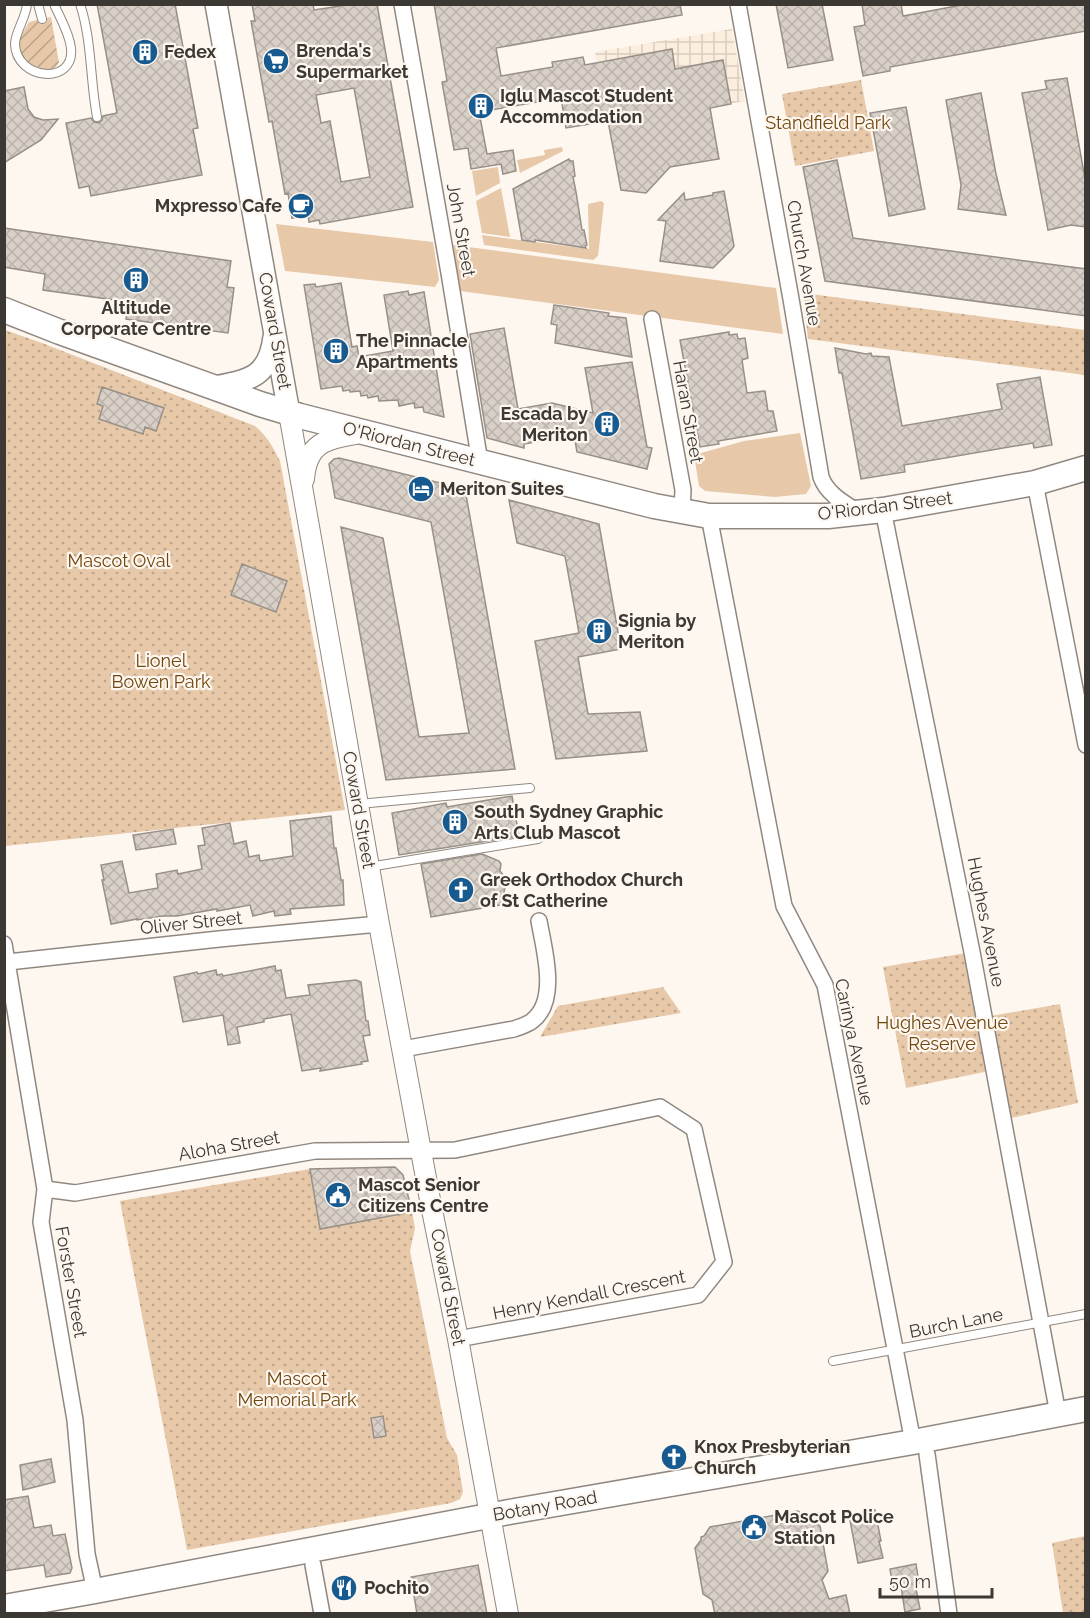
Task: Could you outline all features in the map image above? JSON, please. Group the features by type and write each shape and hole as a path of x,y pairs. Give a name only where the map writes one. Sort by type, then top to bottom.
{"main road":[{"name":"Coward Street","path":"216,4 289,413"},
{"name":"O'Riordan Street","path":"4,310 289,413 682,512 709,516 828,516 883,510 1035,483 1086,468"},
{"name":"O'Riordan Street","path":"4,323 60,332"},
{"path":"215,387 247,379 261,370 271,355 275,330"},
{"name":"Botany Road","path":"920,1448 1086,1409"},
{"name":"Botany Road","path":"4,1607 920,1448 1086,1425"},
{"name":"Botany Road","path":"43,1614 313,1565 491,1524"}],"street":[{"name":"John Street","path":"402,4 480,462"},
{"name":"Church Avenue","path":"738,4 821,477 832,494 858,512"},
{"name":"Haran Street","path":"652,319 682,490 682,512"},
{"name":"Coward Street","path":"289,413 379,924 508,1614"},
{"path":"303,491 306,467 310,454 315,448 331,439 363,433"},
{"path":"1035,483 1086,745"},
{"name":"Hughes Avenue","path":"883,510 972,952 1058,1414"},
{"name":"Carinya Avenue","path":"709,516 784,906 825,985 895,1350 920,1448 949,1614"},
{"path":"403,1049 514,1029 531,1022 541,1011 547,994 548,971 539,921"},
{"name":"Oliver Street","path":"8,962 379,924"},
{"name":"Forster Street","path":"4,944 45,1188 40,1222 75,1420 87,1554 95,1591"},
{"name":"Henry Kendall Crescent","path":"421,1150 455,1150 660,1107 694,1129 724,1262 698,1295 458,1338"},
{"name":"Aloha Street","path":"45,1188 75,1193 315,1151 421,1150"},
{"path":"313,1565 322,1614"}],"lane":[{"path":"27,4 15,43 16,51 27,68 46,75 63,69 69,62 71,54 68,35 54,4"},
{"path":"80,4 87,31 97,117"},
{"path":"358,804 530,788"},
{"path":"369,867 538,839"},
{"name":"Burch Lane","path":"833,1361 1086,1314"}],"shaded area":[{"path":"732,29 745,101 608,125 595,52"}],"green space":[{"path":"51,17 59,63 55,68 37,68 23,57 19,42 29,22"},
{"name":"Standfield Park","path":"861,80 874,151 795,166 782,94"},
{"path":"562,147 563,151 520,173 517,160 545,155 544,150"},
{"path":"498,167 500,183 476,196 472,171"},
{"path":"501,188 510,237 482,233 476,201"},
{"path":"601,201 604,203 598,256 593,260 484,245 482,235 589,249 588,204"},
{"path":"276,224 433,242 439,280 435,287 285,271"},
{"path":"453,245 776,288 783,334 460,291"},
{"path":"803,293 1085,330 1085,375 808,339"},
{"name":"Lionel Bowen Park","path":"5,330 255,426 269,442 280,461 345,810 5,846"},
{"path":"800,433 811,486 806,494 775,497 705,491 699,486 694,455 744,441"},
{"name":"Hughes Avenue Reserve","path":"972,952 985,1017 1060,1004 1078,1103 1003,1120 994,1070 906,1088 883,967"},
{"path":"663,987 681,1013 540,1037 558,1006"},
{"name":"Mascot Memorial Park","path":"310,1169 320,1229 412,1212 415,1228 410,1251 447,1438 457,1455 463,1492 460,1499 451,1503 187,1550 120,1201"},
{"path":"1085,1536 1085,1613 1063,1613 1052,1543"}],"building":[{"path":"97,4 175,4 198,128 193,129 202,175 91,196 89,186 79,188 66,123 91,118 94,122 99,123 103,116 117,113"},
{"path":"252,4 313,4 314,10 340,6 340,4 377,4 413,207 320,224 319,220 309,222 308,215 292,218 288,193 285,194 272,121 269,122 251,21 255,21","holes":["354,88 370,177 341,182 330,121 321,123 316,95"]},
{"path":"434,4 680,4 682,15 496,48 501,76 553,67 552,62 583,57 585,65 672,49 675,69 723,60 731,104 710,108 719,159 670,167 646,193 621,190 608,121 566,128 561,98 479,112 487,154 513,150 516,171 503,174 501,164 471,169 468,148 454,150 442,82 447,81"},
{"path":"776,4 822,4 833,60 788,68"},
{"path":"862,4 901,4 903,16 967,4 1086,4 1086,31 890,67 890,71 863,76 854,27 865,25"},
{"path":"1067,78 1086,184 1086,227 1071,225 1048,230 1022,93 1047,89 1045,81"},
{"path":"24,87 28,109 34,117 43,120 58,119 41,140 4,163 4,91"},
{"path":"981,93 1006,215 958,209 961,185 946,100"},
{"path":"906,107 925,209 889,216 870,113"},
{"path":"569,159 573,161 575,176 573,177 586,248 522,240 513,189"},
{"path":"837,160 853,238 1086,269 1086,316 825,281 803,167"},
{"path":"724,191 734,246 732,249 713,268 660,261 666,221 658,220 684,193 685,200"},
{"name":"Altitude Corporate Centre","path":"4,228 231,261 227,287 234,288 228,333 126,319 129,302 43,290 45,274 4,267"},
{"name":"The Pinnacle Apartments","path":"341,283 352,347 357,346 359,357 393,351 384,295 408,291 409,295 424,292 444,417 424,412 423,407 415,408 414,403 399,406 398,400 379,401 378,396 368,398 367,395 361,396 360,391 343,391 342,386 321,389 304,285 315,284 316,287"},
{"path":"554,305 609,313 608,316 626,318 632,357 555,343 557,325 551,324"},
{"path":"504,328 518,409 552,403 593,413 585,368 632,362 647,447 652,448 647,469 577,452 574,435 524,444 524,448 487,438 470,334"},
{"path":"729,332 729,335 737,334 738,339 745,338 748,358 742,360 747,393 765,391 768,411 773,411 777,431 718,441 719,444 700,447 680,340"},
{"path":"835,348 871,353 872,356 889,357 902,426 1002,409 997,384 1040,377 1052,445 1034,448 1033,443 904,465 905,472 861,479 842,373 839,373"},
{"path":"102,387 164,408 156,431 145,427 143,434 99,419 103,406 97,404"},
{"path":"339,458 465,489 515,769 386,780 341,527 383,538 419,737 469,733 431,522 335,498 329,464"},
{"name":"Signia by Meriton","path":"509,500 599,524 621,649 578,657 588,714 640,712 647,751 556,759 535,641 579,633 565,556 517,543"},
{"path":"242,564 287,581 276,612 231,595"},
{"name":"South Sydney Graphic Arts Club Mascot","path":"512,796 519,836 399,855 392,813 446,803 447,807"},
{"path":"331,816 334,848 336,848 341,880 343,880 344,905 290,909 291,914 275,916 274,911 253,916 250,905 111,924 101,865 122,861 129,893 158,888 156,874 177,870 178,874 202,869 198,846 205,845 202,828 230,823 234,844 246,841 249,857 259,855 260,861 293,856 290,821"},
{"path":"173,829 176,844 136,850 133,835"},
{"path":"482,854 501,864 500,871 505,877 506,884 504,892 507,899 506,904 431,917 421,864"},
{"path":"275,966 276,971 281,970 286,998 310,995 308,985 356,980 361,982 370,1035 363,1036 368,1061 320,1071 321,1068 302,1071 291,1014 237,1027 240,1043 228,1045 223,1015 183,1022 174,977 216,970 217,975 222,974 223,976"},
{"path":"395,1167 403,1175 412,1212 320,1229 310,1169"},
{"path":"383,1416 386,1436 374,1438 371,1418"},
{"path":"51,1459 55,1482 23,1490 20,1465"},
{"path":"28,1496 34,1528 51,1525 53,1536 65,1534 72,1568 70,1573 46,1577 44,1565 4,1571 4,1500"},
{"path":"875,1510 883,1558 858,1563 849,1515"},
{"path":"798,1511 820,1526 828,1571 822,1580 829,1599 846,1595 850,1614 715,1614 712,1600 703,1594 695,1548 701,1537 710,1527"},
{"path":"916,1564 919,1583 915,1584 920,1609 905,1612 901,1587 893,1588 890,1569"},
{"path":"478,1565 487,1614 417,1614 411,1577"}],"place":[{"name":"Fedex","path":"145,52"},
{"name":"Brenda's Supermarket","path":"276,61"},
{"name":"Iglu Mascot Student Accommodation","path":"481,106"},
{"name":"Mxpresso Cafe","path":"301,206"},
{"name":"Altitude Corporate Centre","path":"136,280"},
{"name":"The Pinnacle Apartments","path":"336,351"},
{"name":"Escada by Meriton","path":"607,424"},
{"name":"Meriton Suites","path":"421,489"},
{"name":"Signia by Meriton","path":"599,631"},
{"name":"South Sydney Graphic Arts Club Mascot","path":"455,822"},
{"name":"Greek Orthodox Church of St Catherine","path":"461,890"},
{"name":"Mascot Senior Citizens Centre","path":"338,1195"},
{"name":"Knox Presbyterian Church","path":"674,1457"},
{"name":"Mascot Police Station","path":"754,1527"},
{"name":"Pochito","path":"344,1588"}],"park label":[{"name":"Mascot Oval","path":"119,561"}]}
